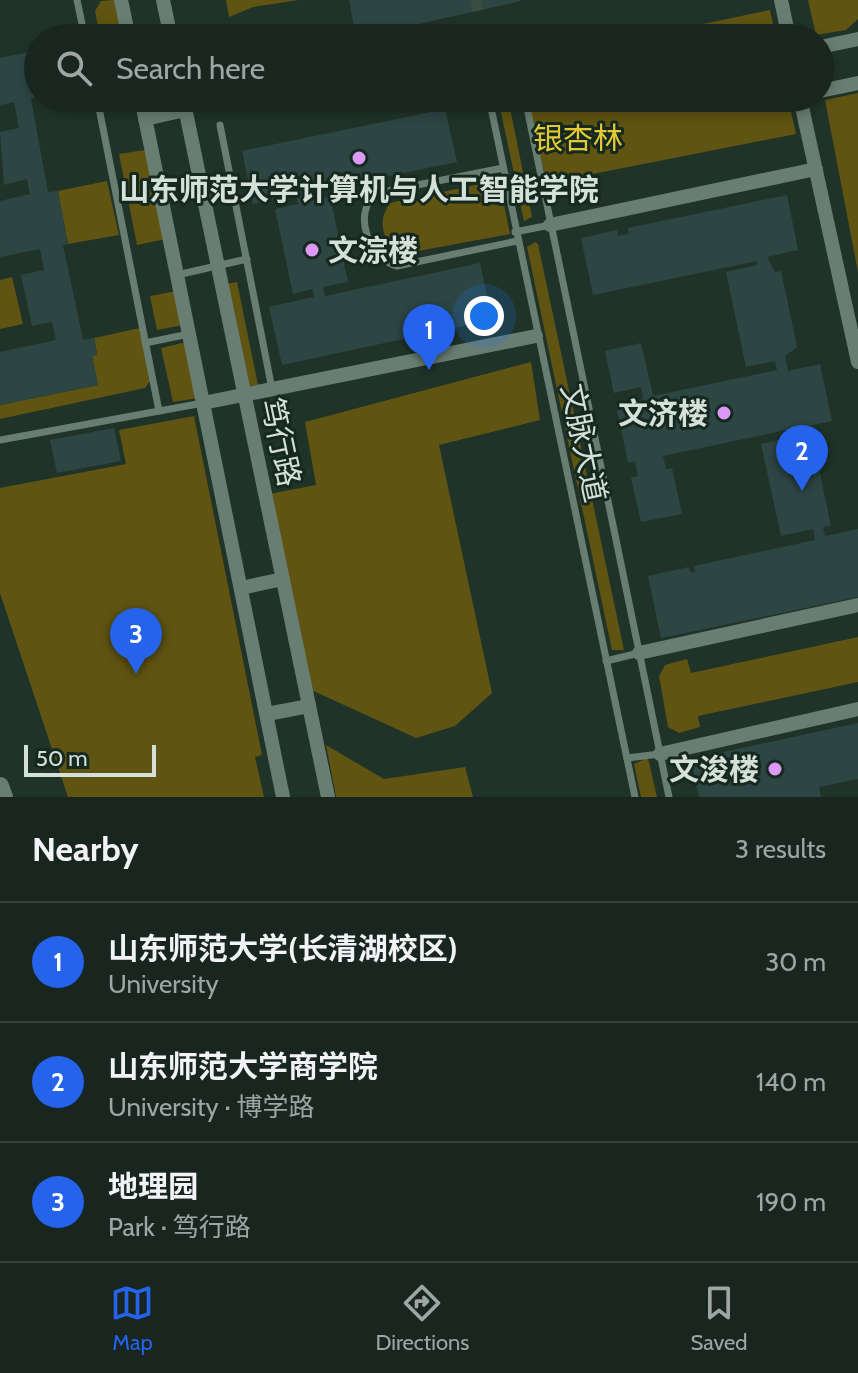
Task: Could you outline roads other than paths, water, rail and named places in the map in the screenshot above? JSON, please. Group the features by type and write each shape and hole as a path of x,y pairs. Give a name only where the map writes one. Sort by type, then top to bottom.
{"street":[{"path":"121,0 126,24"},
{"path":"163,0 168,24"},
{"path":"781,0 786,24"},
{"path":"834,44 858,39"},
{"path":"834,88 858,83"},
{"path":"144,112 283,797"},
{"path":"145,119 163,112"},
{"name":"笃行路","path":"186,112 328,797"},
{"path":"803,112 858,362"},
{"path":"550,225 816,169"},
{"path":"203,403 536,336"},
{"path":"241,588 283,579"},
{"path":"639,653 858,605"},
{"path":"267,714 309,706"},
{"path":"660,754 858,709"},
{"path":"0,786 4,797"}],"lane":[{"path":"77,0 82,24"},
{"path":"100,112 159,411"},
{"name":"文脉大道","path":"492,112 536,336 635,797"},
{"name":"文脉大道","path":"528,112 669,797"},
{"path":"220,125 272,389"},
{"path":"503,168 377,193 372,196 364,217 370,246 385,263 397,266 517,241"},
{"path":"515,232 550,225"},
{"path":"177,275 247,259"},
{"path":"145,343 189,334"},
{"path":"0,440 203,403"},
{"path":"606,661 639,653"},
{"path":"627,758 660,754"}],"tunnel":[{"path":"476,0 478,11"}],"place":[{"name":"山东师范大学计算机与人工智能学院","path":"359,158"},
{"name":"文淙楼","path":"312,250"},
{"name":"山东师范大学(长清湖校区)","path":"429,370"},
{"name":"文济楼","path":"724,413"},
{"name":"山东师范大学商学院","path":"802,491"},
{"name":"地理园","path":"136,674"},
{"name":"文浚楼","path":"775,769"}],"park label":[{"name":"银杏林","path":"578,138"}]}
